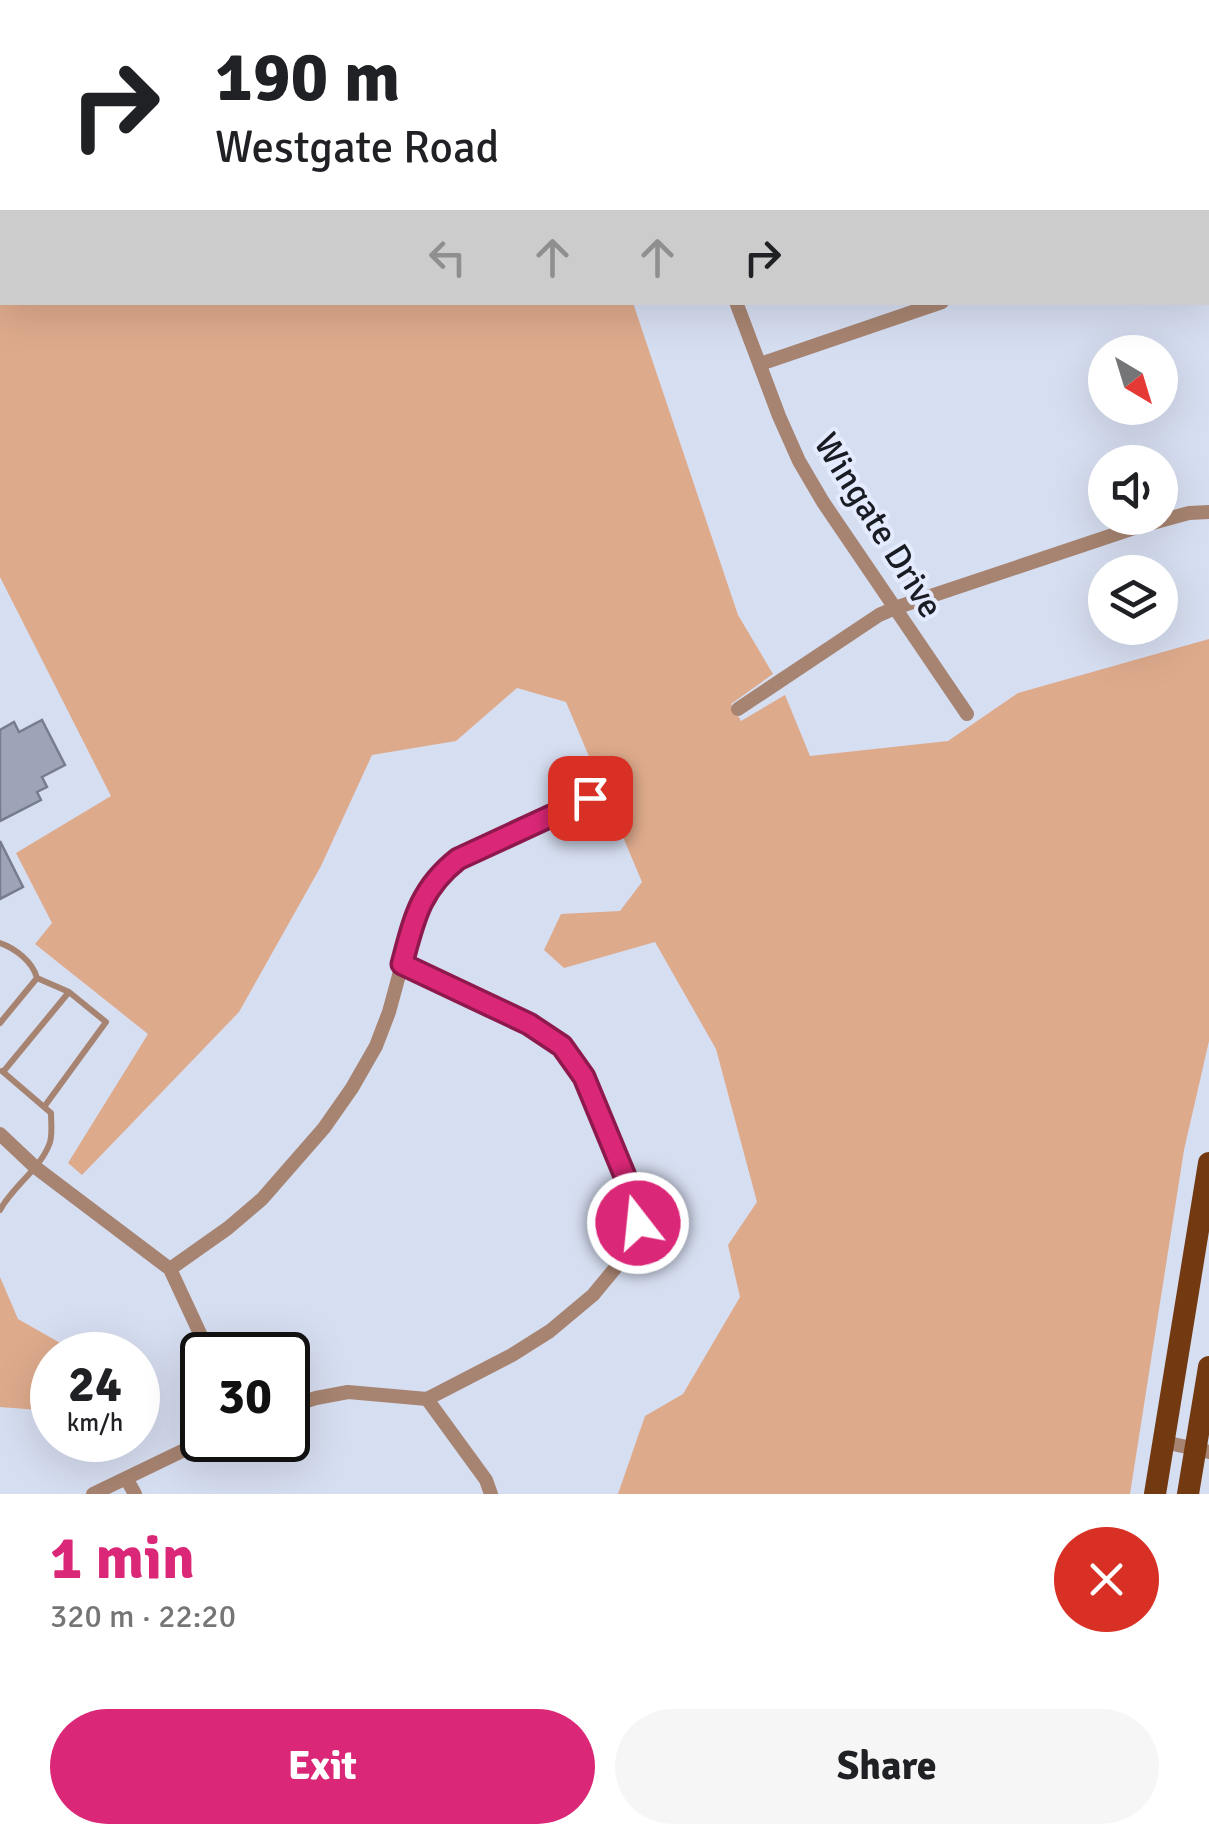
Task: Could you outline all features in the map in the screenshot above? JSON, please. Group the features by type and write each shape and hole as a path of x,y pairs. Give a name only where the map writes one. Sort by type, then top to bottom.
{"main road":[{"path":"1155,1494 1209,1163"},
{"path":"1188,1494 1202,1443 1209,1367"}],"street":[{"name":"Wingate Drive","path":"737,305 799,462 967,714"},
{"path":"760,364 933,305"},
{"path":"738,709 895,608 1134,528 1189,512 1209,512"},
{"path":"170,1269 262,1199 324,1128 352,1088 376,1046 417,909 441,872 458,859 590,798"},
{"path":"310,1402 348,1392 427,1399 512,1356 593,1295 631,1249 638,1223 634,1198 584,1077 562,1046 529,1024 402,964"},
{"path":"0,1134 34,1167 170,1269 199,1332"},
{"path":"427,1399 486,1480 491,1494"},
{"path":"1164,1442 1202,1443"},
{"path":"93,1494 180,1452"},
{"path":"126,1478 135,1494"}],"lane":[{"path":"0,944 4,943 34,967 37,978"},
{"path":"37,978 69,992 106,1022 44,1106"},
{"path":"0,1022 37,978"},
{"path":"0,1210 51,1143 51,1113 2,1071 69,992"}],"shaded area":[{"path":"0,305 634,305 738,615 773,674 731,704 741,721 785,695 810,756 948,741 1018,693 1209,639 1209,1041 1184,1150 1130,1494 618,1494 645,1416 683,1394 740,1297 728,1245 757,1202 716,1049 655,942 564,968 544,950 561,914 620,911 642,882 566,702 517,688 456,741 372,755 321,866 239,1012 82,1175 68,1163 148,1034 35,944 52,923 16,853 111,796 0,577"},
{"path":"0,1277 18,1319 41,1332 30,1332 30,1409 0,1407"}],"building":[{"path":"42,720 65,765 42,777 47,787 37,792 41,800 0,821 0,730 14,722 19,732"},
{"path":"0,841 23,887 0,899"}],"route":[{"path":"590,798 458,859 441,872 417,909 402,964 529,1024 562,1046 584,1077 634,1198 638,1223"}]}
